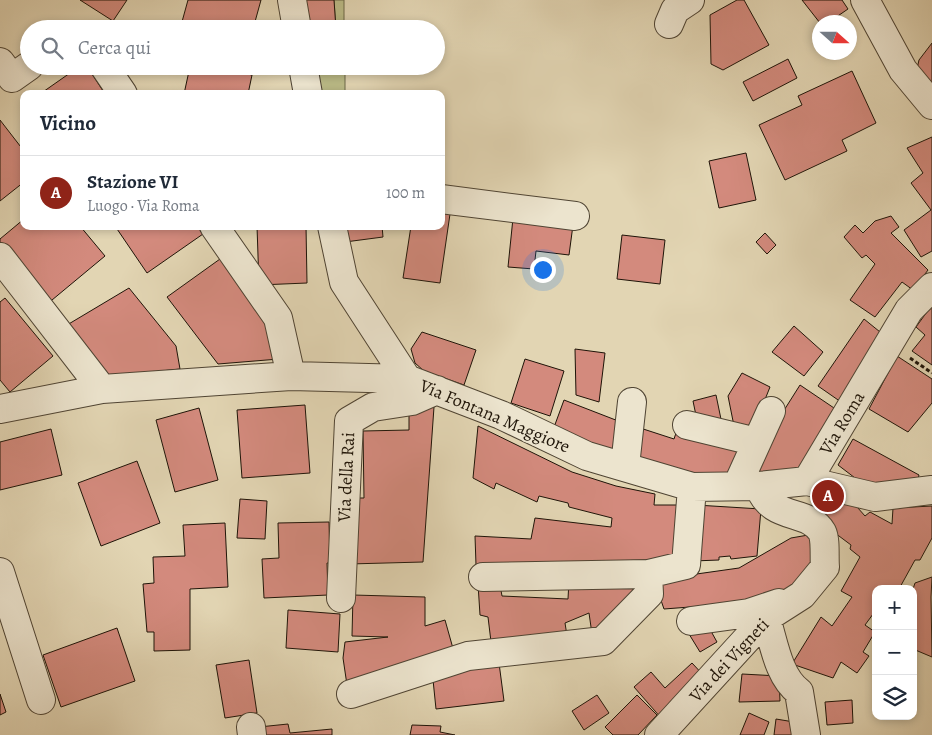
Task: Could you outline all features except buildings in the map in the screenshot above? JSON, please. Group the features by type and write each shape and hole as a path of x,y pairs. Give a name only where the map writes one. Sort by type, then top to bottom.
{"street":[{"path":"292,0 295,20"},
{"path":"670,24 675,10 690,0"},
{"path":"865,0 903,70 932,105"},
{"path":"110,75 119,90"},
{"path":"305,75 307,90"},
{"path":"445,199 575,216"},
{"path":"217,230 278,318 291,376"},
{"path":"333,230 344,282 407,378"},
{"path":"0,257 102,388"},
{"name":"Via Roma","path":"807,481 909,310 932,287"},
{"name":"Via Fontana Maggiore","path":"0,409 102,388 291,376 407,378 501,415 587,456 692,487 748,486 807,481"},
{"name":"Via della Rai","path":"341,598 349,421 373,407 412,401 437,390"},
{"path":"625,466 632,402"},
{"path":"748,486 757,442 771,410"},
{"path":"687,425 757,442"},
{"path":"807,481 875,497 932,490"},
{"name":"Via dei Vigneti","path":"659,735 766,618 802,595 825,567 823,534 815,523 774,508 748,486"},
{"path":"483,577 648,574 686,565 692,487"},
{"path":"0,572 41,700"},
{"path":"351,694 468,656 603,641 649,594 648,574"},
{"path":"691,621 749,613 802,595"},
{"path":"766,618 778,659 789,684 799,692 806,735"}],"green space":[{"path":"334,0 344,0 344,20 335,20"},
{"path":"313,75 345,75 345,90 315,90"}],"place":[{"name":"Stazione VI","path":"828,496"}]}
